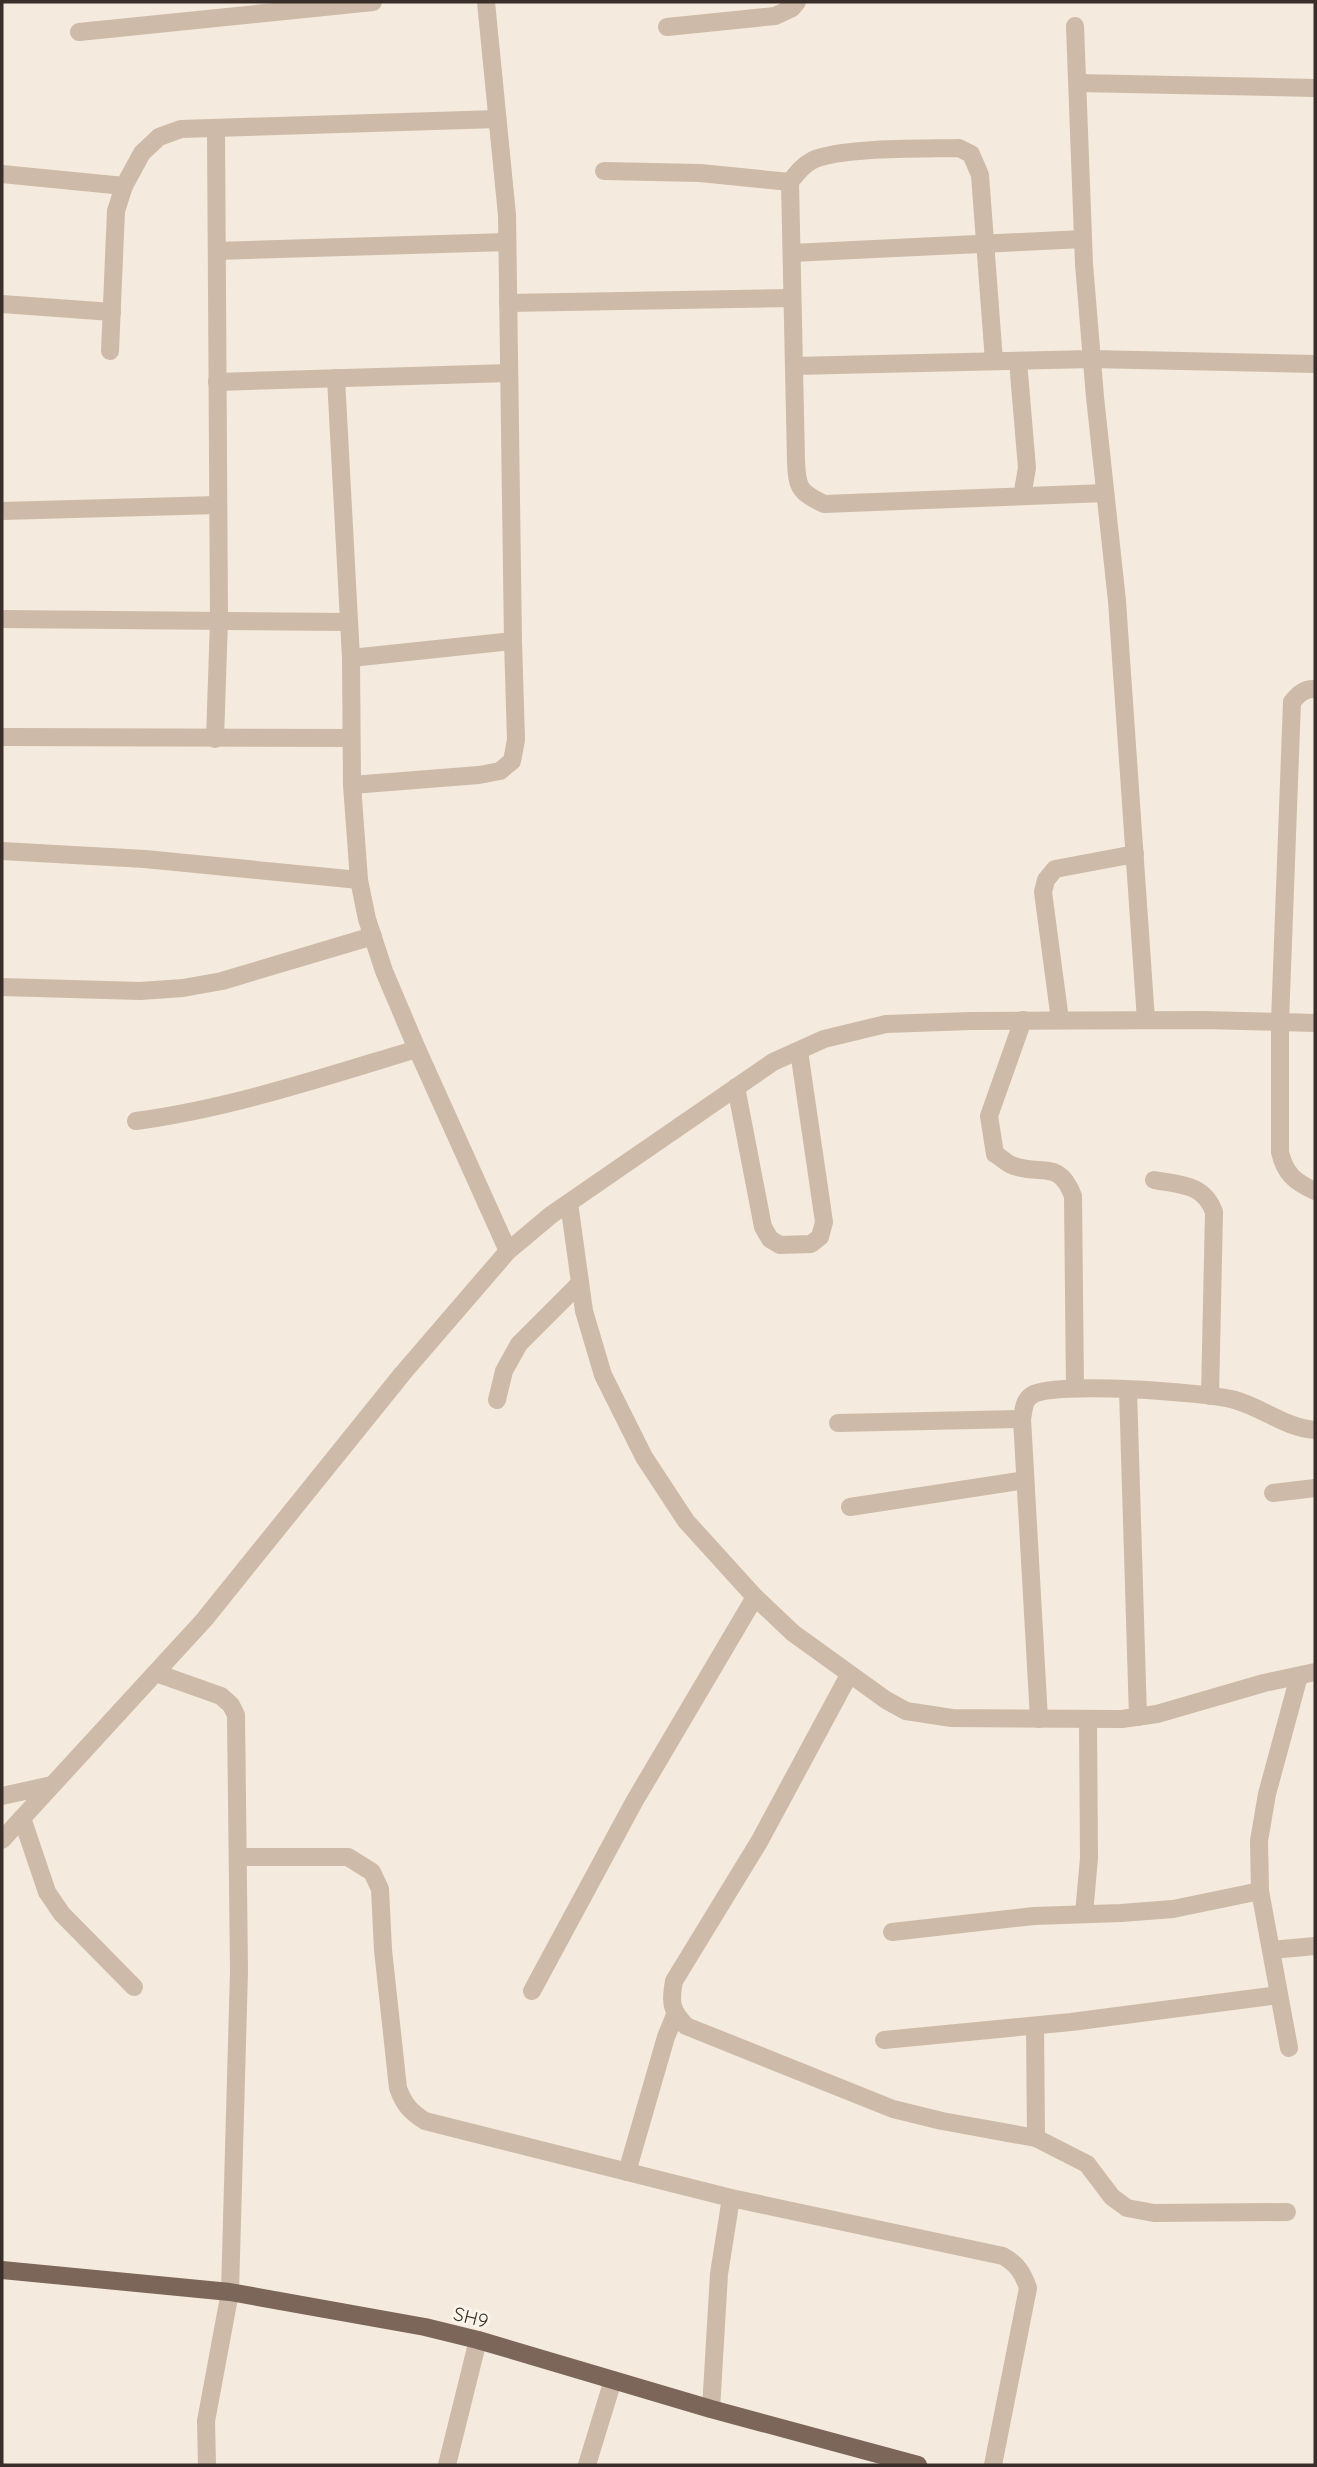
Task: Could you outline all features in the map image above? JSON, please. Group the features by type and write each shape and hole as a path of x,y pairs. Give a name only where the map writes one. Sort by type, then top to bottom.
{"main road":[{"name":"SH9","path":"2,2270 230,2292 425,2328 478,2340 711,2409 918,2465"}],"street":[{"path":"79,32 373,2"},
{"path":"352,785 500,771 512,761 516,740 507,215 486,2"},
{"path":"667,27 775,16 792,8 797,2"},
{"path":"1075,26 1083,239 1092,359 1117,601 1146,1020"},
{"path":"1078,83 1315,88"},
{"path":"110,351 116,211 124,186 142,153 159,137 181,129 497,119"},
{"path":"215,739 219,620 216,128"},
{"path":"994,361 980,175 971,154 959,148 842,153 815,159 799,169 790,182 797,482 804,495 824,504 1105,493"},
{"path":"604,171 700,173 790,182"},
{"path":"2,174 124,186"},
{"path":"792,253 1083,239"},
{"path":"217,251 507,242"},
{"path":"508,303 792,298"},
{"path":"2,304 112,312"},
{"path":"794,366 1092,359 1315,364"},
{"path":"1018,361 1027,468 1023,496"},
{"path":"217,382 509,373"},
{"path":"336,378 351,658 352,785 359,880 384,971 508,1251"},
{"path":"2,511 218,505"},
{"path":"2,619 349,622"},
{"path":"351,658 513,641"},
{"path":"1315,689 1309,688 1298,694 1292,702 1280,1022 1280,1152 1283,1168 1297,1183 1315,1191"},
{"path":"2,737 351,738"},
{"path":"2,851 145,859 359,880"},
{"path":"1060,1020 1043,892 1046,880 1055,869 1135,854"},
{"path":"2,988 141,991 183,988 222,981 373,936"},
{"path":"2,1840 204,1620 403,1373 508,1251 551,1215 773,1062 824,1039 886,1024 1023,1020 1315,1023"},
{"path":"1023,1020 989,1116 992,1139 995,1154 1013,1166 1059,1174 1067,1180 1073,1196 1074,1388"},
{"path":"136,1121 218,1106 417,1049"},
{"path":"736,1087 764,1227 770,1239 780,1245 811,1244 820,1237 824,1223 799,1051"},
{"path":"1154,1180 1194,1188 1209,1198 1214,1212 1210,1395"},
{"path":"569,1203 584,1311 603,1375 644,1457 686,1521 755,1597 793,1633 886,1700 906,1711 952,1718 1138,1717 1307,1674"},
{"path":"497,1401 504,1371 519,1344 580,1283"},
{"path":"1039,1719 1022,1419 1024,1403 1031,1395 1048,1389 1074,1388 1210,1395 1260,1408 1302,1429 1315,1430"},
{"path":"1128,1390 1138,1717"},
{"path":"838,1423 1022,1419"},
{"path":"850,1507 1025,1480"},
{"path":"1273,1493 1315,1489"},
{"path":"532,1991 634,1802 755,1597"},
{"path":"156,1673 221,1696 231,1705 236,1715 239,1971 230,2292 206,2421 207,2465"},
{"path":"1289,2048 1260,1891 1259,1841 1267,1794 1307,1674"},
{"path":"849,1675 759,1842 674,1981 670,1999 675,2015 686,2026 893,2109 942,2122 1036,2138 1087,2164 1112,2197 1127,2208 1154,2213 1287,2211"},
{"path":"1084,1914 1089,1858 1088,1719"},
{"path":"2,1796 52,1785"},
{"path":"22,1818 47,1892 62,1914 134,1987"},
{"path":"237,1857 348,1857 372,1872 380,1889 384,1963 398,2088 411,2112 425,2121 731,2198 1003,2256 1014,2262 1028,2288 993,2465"},
{"path":"892,1932 1034,1916 1173,1909 1260,1891"},
{"path":"1271,1950 1315,1945"},
{"path":"884,2040 1035,2026 1279,1995"},
{"path":"627,2172 666,2037 675,2015"},
{"path":"1035,2026 1036,2138"},
{"path":"711,2409 719,2274 731,2198"},
{"path":"447,2465 478,2340"},
{"path":"587,2465 613,2380"}]}
